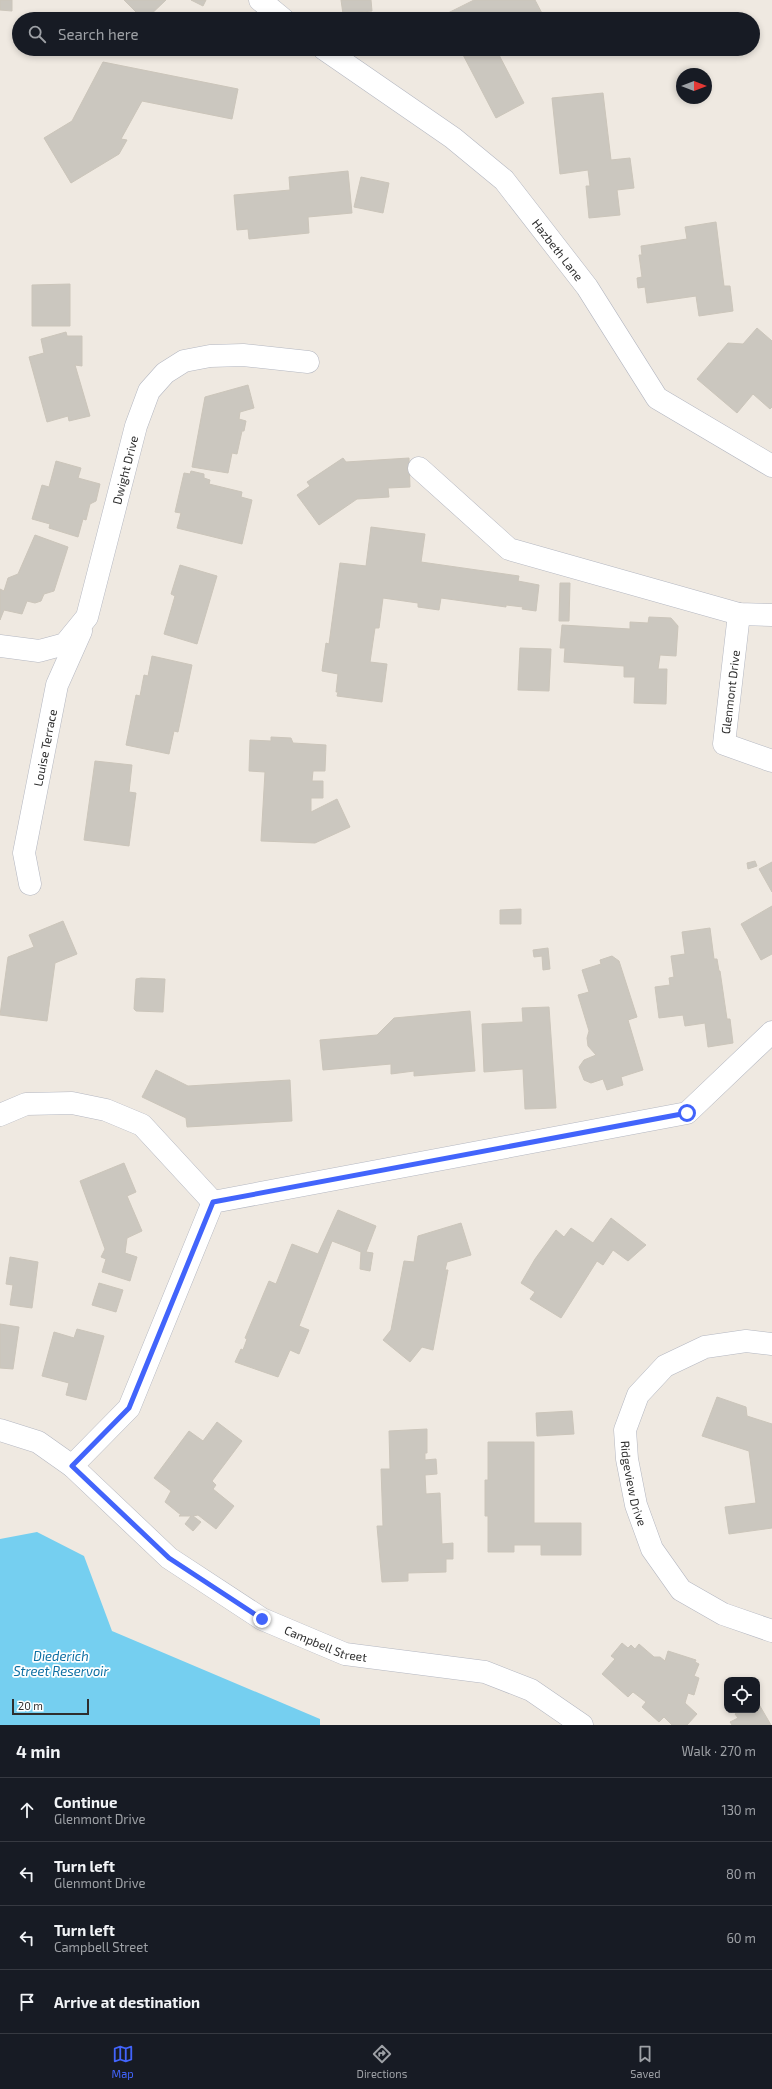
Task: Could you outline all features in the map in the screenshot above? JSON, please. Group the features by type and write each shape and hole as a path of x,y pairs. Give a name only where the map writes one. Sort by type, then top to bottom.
{"street":[{"path":"260,0 275,12"},
{"name":"Hazbeth Lane","path":"334,56 453,138 504,180 538,226 587,287 657,398 772,466"},
{"name":"Dwight Drive","path":"0,646 39,652 65,644 87,617 136,426 149,391 165,373 184,361 210,356 242,355 308,362"},
{"path":"419,468 509,549 739,614 772,616"},
{"name":"Glenmont Drive","path":"739,614 724,744 772,761"},
{"name":"Louise Terrace","path":"30,884 24,853 57,684 87,617"},
{"path":"213,1202 687,1113 772,1032"},
{"path":"0,1115 26,1104 72,1103 106,1110 142,1125 213,1202"},
{"path":"72,1466 129,1408 213,1202"},
{"name":"Ridgeview Drive","path":"772,1344 746,1341 705,1347 665,1366 638,1395 625,1430 627,1459 636,1505 652,1549 682,1590 723,1614 772,1631"},
{"name":"Campbell Street","path":"0,1430 38,1442 72,1466 169,1558 262,1619 345,1654 485,1672 531,1690 582,1725"}],"water":[{"name":"Diederich Street Reservoir","path":"37,1532 84,1556 112,1631 320,1719 320,1725 0,1725 0,1539"}],"building":[{"path":"0,0 12,0 12,11 0,10"},
{"path":"124,0 166,0 153,12 136,12"},
{"path":"191,0 206,0 203,6"},
{"path":"341,0 371,0 372,11 343,12"},
{"path":"474,0 535,0 541,12 450,12"},
{"path":"464,56 500,56 524,103 496,118"},
{"path":"103,62 238,89 232,119 142,101 121,139 127,140 119,154 71,183 44,138 72,121"},
{"path":"603,93 611,160 630,158 634,188 617,190 620,215 589,218 586,186 590,186 588,170 560,174 552,98"},
{"path":"348,171 352,213 308,217 309,233 249,239 248,229 237,230 234,195 290,190 289,177"},
{"path":"361,177 389,183 383,213 354,207"},
{"path":"716,222 724,286 730,286 733,311 699,316 696,296 647,303 645,287 638,288 637,278 642,277 639,255 642,255 641,246 687,239 685,227"},
{"path":"70,284 70,326 32,326 32,285"},
{"path":"757,328 772,341 772,407 770,409 753,394 737,413 697,379 728,343 743,344"},
{"path":"66,332 67,336 82,336 82,366 75,365 90,416 69,421 68,416 47,422 29,357 44,353 41,339"},
{"path":"248,385 254,408 240,412 239,419 246,421 244,431 242,431 237,454 232,453 228,473 192,467 205,397"},
{"path":"343,458 346,462 409,458 410,487 388,488 389,497 357,499 319,525 297,495 310,486 307,482"},
{"path":"56,461 81,468 78,478 100,484 96,501 90,504 86,520 83,519 78,537 49,528 50,524 32,519 42,485 49,487"},
{"path":"191,471 204,474 204,478 210,480 209,484 242,492 241,497 252,500 242,544 177,528 181,513 175,512 184,473 190,474"},
{"path":"371,527 425,534 421,562 519,576 518,581 539,585 536,611 522,609 523,607 506,605 506,607 441,598 439,610 418,607 418,603 383,598 379,628 375,628 370,662 387,664 382,702 337,696 338,674 322,671 326,643 329,644 340,563 366,566"},
{"path":"35,535 68,547 54,591 44,594 41,601 35,603 27,601 22,614 4,610 0,620 0,589 4,591 8,578 18,574"},
{"path":"180,565 217,576 197,644 164,634 175,596 171,594"},
{"path":"560,583 570,583 569,621 559,621"},
{"path":"649,617 671,618 678,626 676,656 660,655 658,669 667,669 666,704 634,703 635,677 624,677 624,666 564,662 565,648 560,648 562,625 630,629 630,622 648,623"},
{"path":"520,648 551,649 549,691 518,690"},
{"path":"152,656 192,665 178,732 174,731 169,754 126,745 136,695 140,696 144,675 148,676"},
{"path":"271,737 291,738 293,743 326,745 325,771 313,771 312,781 323,781 323,798 311,798 311,812 337,799 350,827 315,843 261,841 265,772 249,771 250,740 271,741"},
{"path":"95,761 132,765 129,792 136,793 129,846 84,840"},
{"path":"755,861 757,866 748,869 747,863"},
{"path":"772,862 772,892 759,869"},
{"path":"772,906 772,954 761,960 741,924"},
{"path":"521,909 521,924 500,924 500,910"},
{"path":"63,921 77,954 55,963 47,1021 0,1015 8,957 34,947 29,935"},
{"path":"710,928 714,959 717,959 720,971 727,1019 730,1019 733,1043 708,1047 705,1023 685,1026 683,1015 659,1018 655,987 670,985 669,978 674,977 671,956 685,954 682,932"},
{"path":"548,948 550,969 543,970 542,956 534,957 533,950"},
{"path":"612,956 619,961 637,1017 628,1020 643,1070 621,1077 623,1085 607,1090 603,1079 591,1083 584,1080 579,1067 584,1060 596,1055 588,1046 587,1038 589,1031 578,995 589,992 582,970 601,964 600,960"},
{"path":"136,979 165,979 163,1012 136,1011 134,1009"},
{"path":"549,1007 556,1108 525,1109 523,1069 484,1072 482,1024 523,1022 522,1008"},
{"path":"470,1011 475,1071 414,1076 414,1071 391,1074 391,1064 323,1070 320,1040 377,1035 394,1018"},
{"path":"156,1070 188,1086 290,1080 292,1121 187,1127 186,1118 142,1097"},
{"path":"124,1163 136,1192 127,1196 142,1231 127,1238 125,1253 137,1257 130,1281 102,1272 106,1259 101,1257 105,1249 80,1181"},
{"path":"338,1210 376,1226 366,1252 373,1253 370,1271 360,1269 361,1252 332,1241 299,1326 309,1330 299,1354 290,1350 278,1377 235,1362 241,1349 243,1350 247,1339 245,1338 269,1281 276,1284 292,1244 318,1254"},
{"path":"611,1218 646,1245 628,1261 613,1250 603,1265 597,1261 561,1318 530,1299 535,1292 521,1283 535,1259 556,1230 564,1237 571,1228 593,1243"},
{"path":"461,1223 471,1255 447,1262 445,1270 448,1270 433,1350 422,1347 410,1362 383,1340 391,1330 404,1261 414,1262 418,1236"},
{"path":"10,1257 38,1262 32,1308 10,1305 13,1285 6,1284"},
{"path":"99,1283 123,1290 116,1312 92,1305"},
{"path":"0,1324 19,1327 13,1369 0,1368"},
{"path":"77,1329 104,1336 86,1400 66,1395 69,1383 42,1376 54,1332 74,1338"},
{"path":"717,1397 746,1407 747,1416 772,1424 772,1528 729,1534 725,1507 756,1503 749,1451 702,1436"},
{"path":"572,1411 574,1434 537,1436 536,1413"},
{"path":"217,1422 242,1441 212,1481 216,1485 213,1489 234,1506 216,1529 198,1515 193,1516 201,1522 193,1531 185,1524 191,1516 179,1516 181,1515 165,1502 171,1491 154,1478 189,1431 203,1441"},
{"path":"427,1429 427,1453 425,1453 425,1460 436,1459 437,1474 425,1475 426,1494 440,1493 442,1544 453,1543 453,1559 446,1559 446,1572 408,1573 408,1581 382,1582 377,1526 383,1526 381,1469 390,1469 389,1431"},
{"path":"488,1442 534,1442 534,1523 581,1523 581,1555 541,1555 541,1545 514,1545 514,1552 488,1552 488,1516 485,1516 485,1480 488,1480"},
{"path":"622,1643 628,1648 631,1645 635,1649 639,1644 654,1657 660,1657 665,1661 668,1651 696,1660 695,1662 699,1664 694,1676 699,1678 694,1695 688,1693 685,1703 697,1714 687,1725 672,1725 664,1717 659,1722 642,1707 646,1702 633,1692 628,1697 602,1674 615,1659 611,1656"},
{"path":"760,1706 771,1725 732,1725 730,1722 738,1718 735,1714 760,1713"}],"route":[{"path":"262,1619 169,1558 72,1466 129,1408 213,1202 687,1113"}]}
